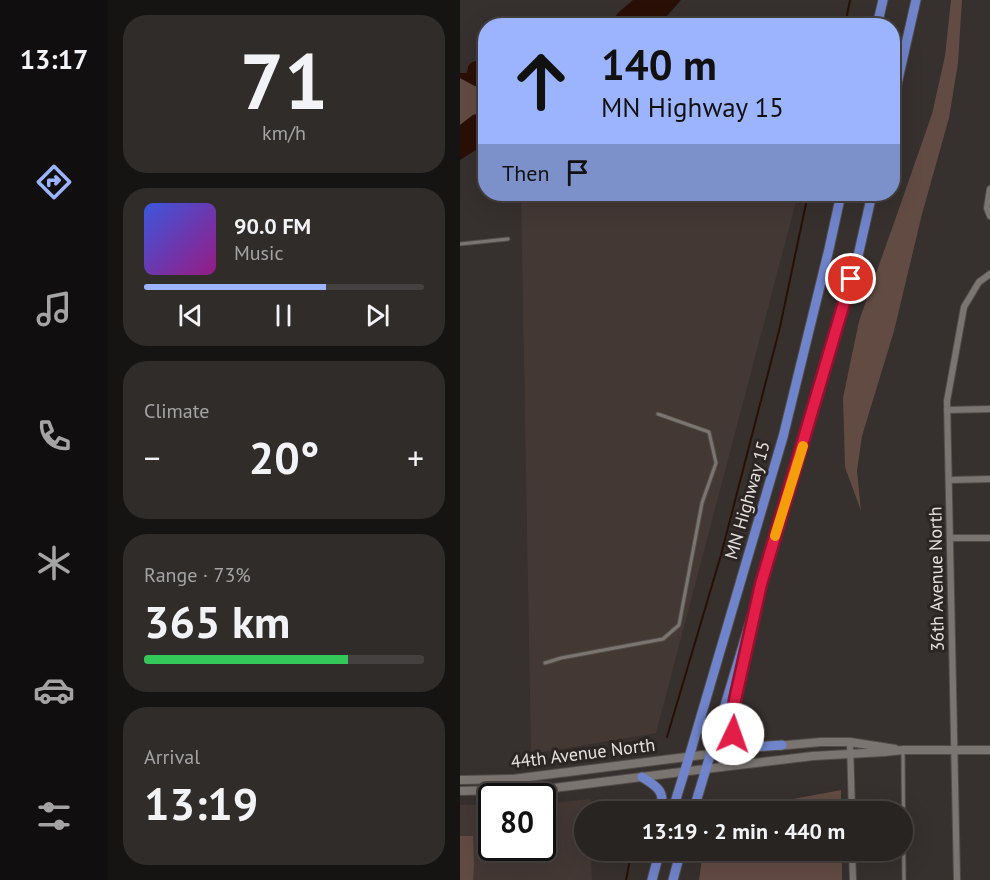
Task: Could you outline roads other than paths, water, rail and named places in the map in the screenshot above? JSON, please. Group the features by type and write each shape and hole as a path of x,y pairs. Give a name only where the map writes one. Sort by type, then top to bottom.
{"highway":[{"path":"879,18 883,0"},
{"path":"900,71 916,0"},
{"name":"MN Highway 15","path":"675,801 783,437 839,201"},
{"name":"MN Highway 15","path":"696,801 858,256 870,201"},
{"path":"761,584 738,684 733,734 735,739 745,744 782,746"},
{"path":"642,777 658,788 663,801"},
{"path":"652,880 656,861"},
{"path":"673,880 678,861"}],"main road":[{"name":"44th Avenue North","path":"460,780 513,779 710,754"},
{"name":"44th Avenue North","path":"460,791 546,789 705,769"}],"street":[{"path":"990,189 987,208 990,216"},
{"name":"36th Avenue North","path":"957,880 947,401 964,307 979,282 990,274"},
{"path":"947,410 990,409"},
{"path":"949,480 990,479"},
{"path":"951,538 990,538"},
{"path":"710,754 820,742 850,742 903,750 990,750"},
{"path":"850,742 852,801"},
{"path":"705,769 813,756 903,750"},
{"path":"852,861 853,880"}],"lane":[{"path":"460,244 508,239"},
{"path":"545,663 663,639 679,625 702,503 716,463 709,432 658,414"},
{"path":"903,750 904,880"}],"waterway":[{"path":"847,18 850,0"},
{"path":"667,737 721,555 780,327 807,201"},
{"path":"626,880 630,861"}]}
